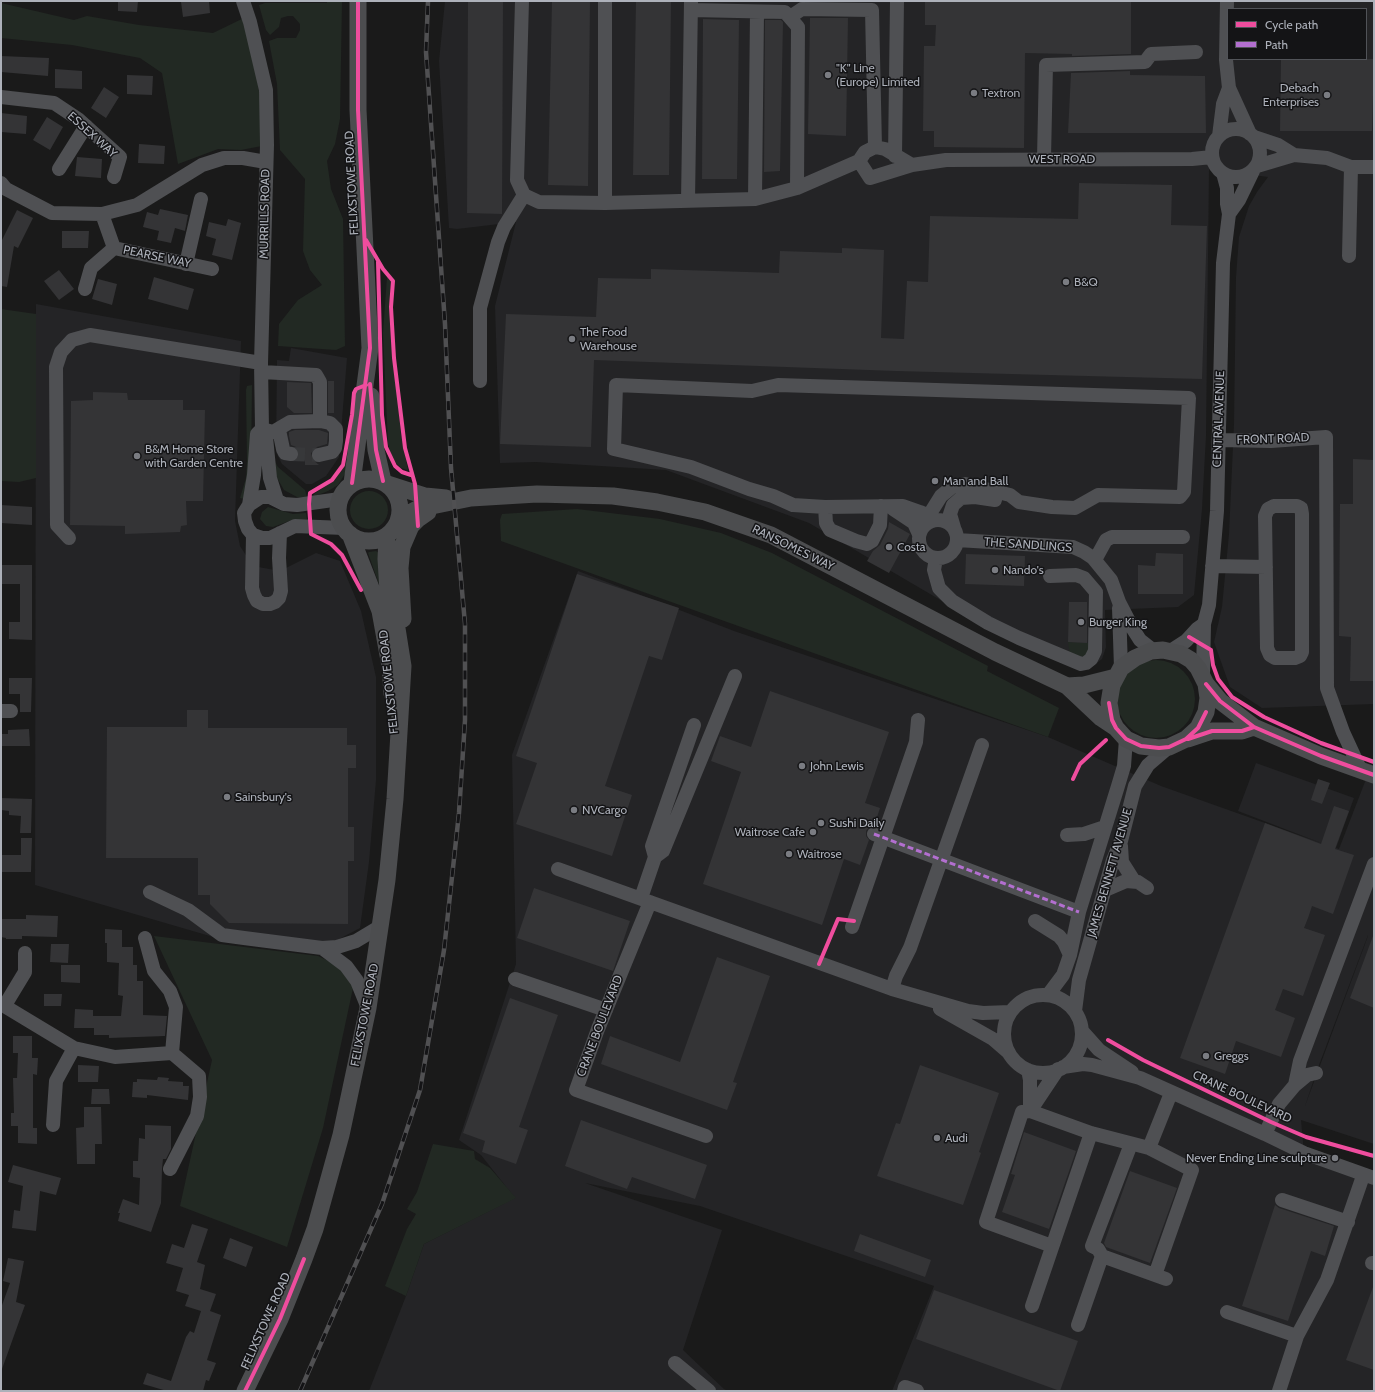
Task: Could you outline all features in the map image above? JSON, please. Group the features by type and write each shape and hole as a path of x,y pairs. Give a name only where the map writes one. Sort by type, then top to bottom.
{"main road":[{"name":"FELIXSTOWE ROAD","path":"358,1 358,110 365,238 369,364 376,450 386,483"},
{"name":"FELIXSTOWE ROAD","path":"352,483 369,364"},
{"path":"372,478 386,483 395,491 399,500 400,518 395,528 387,536 378,540 368,541 359,539 347,531 339,519 338,509 340,499 352,483 362,479 372,478"},
{"name":"RANSOMES WAY","path":"386,483 425,496 471,498 531,494 613,496 657,502 728,519 771,536 995,652 1067,686 1100,718 1121,734"},
{"name":"RANSOMES WAY","path":"400,518 417,509 471,498"},
{"path":"403,666 404,621 400,568 402,547 407,531 414,522 444,503"},
{"name":"FELIXSTOWE ROAD","path":"347,531 371,586 384,627 390,666 398,764"},
{"name":"FELIXSTOWE ROAD","path":"245,1391 280,1319 315,1229 341,1135 368,1008 381,926 398,764 403,666 396,622 388,591 386,559 387,536"},
{"path":"1254,727 1242,731 1212,732 1186,740 1170,747 1159,748 1141,746 1121,734 1112,720 1109,703 1112,685 1118,672 1135,658 1162,652 1181,654 1191,660 1220,701 1254,727 1368,773"},
{"name":"RANSOMES WAY","path":"1067,686 1092,684 1118,672"},
{"path":"1186,740 1198,728 1206,712 1208,698 1204,680"}],"street":[{"name":"MURRILLS ROAD","path":"243,1 250,22 266,90 262,429 266,437 268,469 277,500"},
{"path":"522,1 517,180 524,195 539,202 605,203 755,199 797,188 859,161 865,152 875,147 885,149 912,165"},
{"path":"605,1 605,203"},
{"path":"895,156 897,1"},
{"name":"CENTRAL AVENUE","path":"1227,1 1226,60 1229,88 1260,151 1255,168 1239,200 1229,214"},
{"path":"688,201 691,6 757,12 785,12 798,27 797,188"},
{"path":"790,17 802,9 872,10 875,147"},
{"path":"755,199 757,12"},
{"path":"1044,158 1046,65 1145,62 1151,54 1196,52"},
{"name":"CENTRAL AVENUE","path":"1204,680 1204,624 1209,605 1219,440 1223,263 1229,214 1227,204 1227,188 1223,173 1215,165 1212,157 1214,142 1219,136 1223,104 1229,88"},
{"name":"ESSEX WAY","path":"1,97 54,104 78,119 120,157 114,177"},
{"path":"59,169 86,126"},
{"path":"1219,136 1232,129 1240,129 1278,145 1294,155"},
{"path":"1223,173 1234,177 1241,177 1255,168 1294,155 1327,158 1351,166 1374,167"},
{"name":"WEST ROAD","path":"859,161 870,178 912,165 946,160 1044,158 1192,159 1212,157"},
{"path":"3,190 52,213 102,214 137,205 202,166 224,158 243,158 266,162"},
{"path":"1349,256 1351,166"},
{"path":"480,381 480,308 498,242 504,227 524,195"},
{"path":"186,264 201,199"},
{"name":"PEARSE WAY","path":"102,214 114,248 212,269"},
{"path":"85,289 91,268 114,248"},
{"path":"69,538 57,525 56,367 60,352 72,340 90,336 316,376 320,382 320,421"},
{"path":"928,524 906,507 825,507 793,505 773,496 748,489 691,467 614,449 616,385 752,391 778,385 1189,398 1184,492 1180,497 1098,495 1075,508 1052,507 1019,502 1009,503 975,496 961,498 953,505 950,514 956,536 952,551 947,555 936,558 924,552 919,541 928,524 941,496 957,485 965,484 1010,495 1019,502"},
{"path":"262,429 273,432 279,430 290,422 320,421 330,423 336,429 335,448 332,452 319,455"},
{"name":"MURRILLS ROAD","path":"254,535 248,529 244,513 249,505 254,475 256,434 262,429"},
{"path":"279,430 283,449 285,453 291,454"},
{"name":"FRONT ROAD","path":"1219,440 1271,441 1326,437 1327,688 1343,732 1368,773"},
{"path":"249,505 261,497 270,497 284,504 297,505 340,499"},
{"path":"1274,506 1297,506 1301,508 1302,652 1300,656 1295,658 1275,658 1268,652 1266,567 1265,516 1268,509 1274,506"},
{"path":"825,507 826,523 830,530 856,542 866,544 872,541 880,524 885,507"},
{"path":"885,507 910,519 914,523 948,523 956,536"},
{"path":"280,533 279,558 281,591 279,598 275,602 263,604 257,601 252,588 254,535 262,538 270,538 280,533 296,526 347,531"},
{"name":"THE SANDLINGS","path":"956,536 1073,546 1095,560 1111,580 1119,602"},
{"path":"1095,560 1106,540 1112,537 1183,537"},
{"path":"936,558 934,570 939,588 952,601 988,623 1046,650 1080,664 1086,663 1095,652 1097,600 1093,587 1084,578 1076,575 1050,576"},
{"path":"1212,566 1266,567"},
{"path":"1119,602 1140,640 1162,652 1186,641 1204,624"},
{"path":"1118,672 1121,632 1119,602"},
{"path":"694,725 652,846 655,857 663,851 735,676"},
{"path":"852,927 878,836 916,742 918,720"},
{"name":"JAMES BENNETT AVENUE","path":"1048,995 1063,975 1070,955 1079,912 1124,766 1121,734"},
{"path":"892,989 896,976 910,948 982,745"},
{"name":"JAMES BENNETT AVENUE","path":"1075,1011 1079,980 1113,860 1121,841 1135,786 1148,765 1170,747"},
{"path":"1067,835 1084,834 1105,828"},
{"path":"878,836 1079,912"},
{"path":"1121,841 1122,862 1134,881 1147,888"},
{"name":"CRANE BOULEVARD","path":"655,857 645,900 576,1090 706,1136"},
{"path":"1295,1085 1300,1061 1374,864"},
{"path":"558,869 922,999 968,1011 983,1013 1010,1012"},
{"path":"1105,890 1120,883 1134,881"},
{"path":"150,892 188,910 222,935 322,948 351,944 381,926"},
{"path":"1035,922 1059,936 1064,942 1070,955"},
{"path":"145,938 154,971 170,991 176,1007 172,1053"},
{"path":"322,948 346,966 357,981 368,1008"},
{"path":"25,953 25,972 3,1005 74,1048 114,1057 172,1053 199,1076 200,1097 197,1116 170,1169"},
{"path":"515,979 606,1010"},
{"path":"922,999 993,1039 1008,1052 1016,1062 1028,1070 1038,1073 1051,1072 1061,1068 1071,1061 1078,1052 1082,1031 1080,1021 1075,1011 1058,998 1048,995 1037,995 1026,998 1017,1004 1010,1012 1004,1025 1004,1039 1008,1052"},
{"name":"CRANE BOULEVARD","path":"1082,1031 1100,1050 1140,1078 1304,1153 1369,1177"},
{"path":"53,1125 56,1081 74,1048"},
{"name":"CRANE BOULEVARD","path":"1061,1068 1083,1064 1092,1065 1140,1078"},
{"path":"1030,1111 1061,1068"},
{"path":"1028,1070 1030,1080 1030,1111"},
{"path":"1265,1134 1280,1104 1295,1085 1307,1075 1316,1073"},
{"path":"1149,1148 1171,1093"},
{"path":"1052,1246 986,1222 1022,1112 1030,1111 1091,1133 1149,1148 1192,1170 1160,1277 1102,1256 1098,1249 1092,1246 1131,1144"},
{"path":"1032,1306 1091,1133"},
{"path":"1279,1391 1297,1336 1327,1280 1348,1222 1369,1177"},
{"path":"1282,1200 1348,1222"},
{"path":"1078,1325 1102,1256"},
{"path":"1227,1312 1297,1336"},
{"path":"675,1363 709,1391"},
{"path":"904,1391 905,1387 917,1391"}],"shaded area":[{"path":"327,1 342,1 340,119 335,144 327,161 331,189 343,219 345,346 336,350 278,346 279,324 298,300 322,285 310,270 303,251 305,179 280,150 277,84 269,41 277,38 296,38 300,30 300,24 293,16 281,18 279,27 270,35 266,30 259,5 265,3 327,3"},
{"path":"445,1 1374,1 1374,704 1262,708 1230,687 1214,642 1222,607 1229,534 1234,424 1236,277 1239,237 1249,206 1268,177 1209,169 1206,436 1202,509 1194,595 1178,607 1105,610 1106,647 1102,659 1093,666 983,625 809,523 666,470 536,462 500,463 495,306 516,222 457,229 449,228 439,61"},
{"path":"1,3 74,20 87,16 139,25 213,33 248,16 267,145 241,150 218,149 178,164 162,73 140,58 72,45 1,38"},
{"path":"387,277 391,281 390,313 401,435 408,470 401,468 395,462 391,456 388,444 383,333"},
{"path":"36,304 241,341 235,521 240,546 253,566 280,571 316,553 340,561 361,611 376,677 376,780 369,862 360,928 322,948 227,941 35,885"},
{"path":"1,309 36,314 36,478 19,482 1,481"},
{"path":"291,348 347,358 339,457 326,476 312,484 306,484 282,464 276,452 277,360 289,361"},
{"path":"252,385 251,465 244,499 240,498 246,478 247,462 246,390 247,386"},
{"path":"275,462 278,467 305,490 307,497 297,497 284,490 276,476"},
{"path":"346,463 346,472 338,485 313,497 314,494 335,480"},
{"path":"369,491 379,494 385,500 388,510 385,520 379,526 369,529 359,526 353,520 350,510 353,500 359,494"},
{"path":"268,507 293,514 306,513 307,519 292,520 273,527 266,526 260,519 262,512"},
{"path":"577,509 660,519 721,533 772,553 988,666 987,671 1059,708 1048,737 501,541 500,520 502,514"},
{"path":"376,551 379,553 380,587 368,553"},
{"path":"578,571 734,631 1048,737 1161,786 1324,844 1238,811 1256,763 1354,798 1336,848 1339,849 1368,774 1374,775 1374,1144 1301,1120 1304,1153 1374,1178 1374,1391 892,1391 934,1286 700,1206 585,1183 722,1230 683,1350 724,1389 728,1391 369,1391 406,1296 424,1244 515,1198 481,1155 459,1140 516,964 512,755","holes":["1368,936 1305,1106 1316,1073"]},
{"path":"1068,642 1090,643 1090,651 1084,657 1070,654"},
{"path":"1156,660 1171,663 1184,671 1192,684 1195,699 1192,714 1184,727 1171,735 1156,738 1141,735 1128,727 1120,714 1117,699 1120,684 1128,671 1141,663"},
{"path":"154,936 318,956 339,966 349,979 353,988 323,1128 287,1247 180,1206 212,1060"},
{"path":"433,1144 474,1151 475,1159 490,1168 516,1198 424,1244 406,1296 385,1286 407,1229 416,1214 407,1209 417,1192"}],"building":[{"path":"118,1 138,1 137,12 118,11"},
{"path":"209,1 210,13 183,17 181,2"},
{"path":"468,1 503,1 502,214 467,213"},
{"path":"552,1 590,1 588,186 548,185"},
{"path":"636,1 671,1 669,175 633,175"},
{"name":"Textron","path":"925,1 1131,1 1131,54 1072,56 1072,54 1025,53 1024,148 934,147 934,131 923,131 924,46 935,46 936,25 925,25"},
{"name":"\"K\" Line (Europe) Limited","path":"810,18 848,18 846,136 808,134"},
{"path":"703,19 739,20 737,179 702,179"},
{"path":"765,20 781,20 783,22 780,171 764,172"},
{"path":"1,56 49,58 48,76 1,72"},
{"name":"Debach Enterprises","path":"1374,59 1372,131 1280,131 1281,60"},
{"path":"55,69 82,71 82,89 55,88"},
{"path":"1130,71 1130,75 1205,76 1206,133 1068,133 1071,73"},
{"path":"127,75 153,76 152,95 127,94"},
{"path":"104,87 119,97 106,118 91,108"},
{"path":"1,113 27,116 26,134 1,132"},
{"path":"47,117 63,127 50,150 33,140"},
{"path":"139,144 165,146 164,164 138,163"},
{"path":"77,157 102,159 101,178 75,176"},
{"path":"1079,183 1172,185 1171,225 1207,226 1202,379 896,371 594,360 591,447 500,444 506,314 596,317 598,278 651,279 651,269 779,273 780,251 842,253 842,248 884,250 881,338 904,339 907,281 928,282 930,216 1078,219"},
{"path":"160,209 188,215 185,231 175,228 171,243 157,240 159,231 143,227 147,212 158,215"},
{"path":"17,210 33,218 18,248 14,246 7,287 1,286 1,242"},
{"path":"228,219 241,223 232,260 212,255 216,239 206,236 209,222 226,226"},
{"path":"62,231 89,231 88,248 62,248"},
{"path":"59,270 74,289 59,300 44,281"},
{"path":"154,277 194,289 188,310 148,299"},
{"path":"98,279 117,284 112,305 92,299"},
{"path":"328,381 334,381 334,413 328,413"},
{"path":"287,382 311,383 312,413 294,413 287,407"},
{"name":"B&M Home Store with Garden Centre","path":"93,392 127,393 128,400 183,400 183,410 205,410 203,501 186,501 187,525 181,526 180,532 125,534 125,526 70,525 71,401 93,400"},
{"path":"295,430 319,430 328,433 327,444 317,447 311,453 313,460 319,465 305,465 305,460 297,460 299,451 296,447 291,445 289,436 289,432"},
{"path":"1353,459 1374,460 1374,681 1350,681 1351,637 1339,636 1340,504 1353,504"},
{"path":"1,505 32,507 32,525 1,523"},
{"name":"Costa","path":"889,522 910,534 889,573 867,561 873,551 880,545 888,529"},
{"path":"1156,553 1183,554 1183,594 1138,594 1138,565 1155,566"},
{"name":"Nando's","path":"966,554 1025,556 1024,586 965,584"},
{"path":"1,565 32,565 32,640 9,639 9,622 20,622 20,584 1,584"},
{"path":"577,574 679,608 662,660 649,656 605,786 632,795 612,856 516,824 537,763 516,756"},
{"name":"Burger King","path":"1069,602 1087,602 1087,643 1068,642"},
{"path":"9,678 32,678 31,712 20,712 20,694 9,694"},
{"path":"770,691 889,732 865,803 880,808 874,826 869,827 866,831 866,836 869,840 860,865 844,859 822,925 703,884 741,772 711,761 720,736 751,747"},
{"name":"Sainsbury's","path":"187,710 208,710 208,728 347,728 347,745 356,745 356,768 348,768 348,827 354,827 354,861 348,861 348,924 229,923 210,904 210,895 198,895 198,858 106,858 107,727 187,727"},
{"path":"29,729 30,746 1,746 1,734 8,734 8,730"},
{"path":"1318,779 1330,783 1322,804 1311,800"},
{"path":"1,798 32,799 31,833 20,833 21,816 9,815 9,811 1,810"},
{"path":"1334,806 1349,811 1335,849 1354,855 1333,914 1312,906 1304,928 1325,935 1303,996 1283,989 1275,1010 1295,1018 1281,1057 1236,1041 1225,1074 1180,1058 1265,823 1321,844"},
{"path":"21,838 32,838 31,872 1,872 1,855 21,855"},
{"path":"534,888 630,921 613,971 517,938"},
{"path":"26,915 58,916 57,937 22,936 22,939 6,939 1,937 1,919 26,919"},
{"path":"105,929 122,930 122,947 133,947 133,965 137,965 137,981 143,981 143,1015 167,1016 165,1036 109,1038 109,1035 94,1035 94,1028 74,1028 75,1009 93,1010 93,1016 121,1016 123,996 118,995 119,963 107,962"},
{"path":"1374,936 1374,1008 1350,998"},
{"path":"51,944 69,944 68,963 50,962"},
{"path":"717,957 770,976 733,1082 737,1083 727,1110 601,1064 610,1036 680,1062"},
{"path":"61,965 80,965 80,983 61,982"},
{"path":"44,994 62,994 61,1006 44,1006"},
{"path":"510,998 558,1015 519,1127 528,1130 516,1164 482,1152 485,1141 463,1133"},
{"path":"13,1036 32,1036 32,1058 38,1058 37,1075 33,1074 33,1128 37,1128 37,1144 18,1143 18,1126 11,1126 11,1113 14,1113 13,1078 17,1078 18,1053 13,1053"},
{"path":"78,1065 99,1066 98,1082 78,1082"},
{"name":"Audi","path":"920,1065 999,1093 979,1152 981,1153 963,1205 877,1176 896,1123 900,1124"},
{"path":"158,1077 169,1078 168,1081 183,1082 183,1086 189,1086 188,1100 147,1095 147,1098 132,1097 133,1082 137,1082 137,1079 157,1080"},
{"path":"92,1089 109,1089 110,1104 91,1104"},
{"path":"84,1107 101,1107 102,1144 95,1144 95,1164 77,1164 76,1128 84,1127"},
{"path":"581,1120 707,1165 695,1199 632,1177 627,1189 565,1166"},
{"path":"145,1125 171,1126 171,1149 166,1159 163,1159 161,1203 151,1232 118,1221 120,1213 118,1213 123,1199 139,1205 140,1178 133,1177 133,1161 138,1161 139,1138 145,1139"},
{"path":"1024,1132 1076,1151 1049,1229 1002,1212 1015,1175 1011,1174"},
{"path":"13,1165 61,1178 56,1195 40,1191 36,1231 12,1228 14,1210 20,1211 23,1186 8,1182"},
{"path":"1130,1171 1177,1188 1150,1263 1106,1247 1104,1243"},
{"path":"1275,1205 1279,1208 1334,1226 1325,1256 1311,1251 1288,1321 1242,1306"},
{"path":"192,1224 208,1229 197,1262 205,1265 200,1289 216,1294 210,1311 221,1315 207,1360 216,1363 209,1381 206,1380 203,1391 167,1391 143,1384 147,1373 171,1381 186,1337 190,1331 194,1333 201,1311 185,1306 189,1295 176,1291 183,1268 166,1263 172,1244 184,1248"},
{"path":"860,1234 931,1260 925,1277 854,1251"},
{"path":"230,1238 253,1247 246,1267 223,1258"},
{"path":"8,1258 24,1261 16,1302 25,1305 1,1369 1,1308 10,1283 3,1281"},
{"path":"1374,1287 1374,1370 1346,1360"},
{"path":"934,1290 1078,1341 1060,1391 916,1339"}],"tunnel":[{"path":"291,454 319,455"}],"railway":[{"path":"300,1391 382,1204 420,1090 444,950 459,813 465,720 465,624 451,468 445,324 426,52 428,1"}],"marked path":[{"path":"874,834 1079,912"}],"cycle path":[{"path":"352,483 370,348 358,110 358,1"},
{"path":"366,240 383,269 393,281 391,307 394,358 405,448 415,484 418,526"},
{"path":"378,262 382,415 386,447 395,466 402,472 411,475"},
{"path":"370,384 376,450 383,481"},
{"path":"361,590 342,555 331,544 311,534 309,504 310,493 332,480 343,465 352,415 354,393 356,389 366,385"},
{"path":"1189,637 1211,650 1213,665 1218,679 1232,697 1264,717 1321,743 1374,762"},
{"path":"1206,684 1220,701 1254,727 1321,756 1374,775"},
{"path":"1109,703 1112,720 1116,728 1126,739 1141,746 1159,748 1169,747 1186,739 1198,728 1206,712"},
{"path":"1188,739 1212,731 1242,731 1254,727"},
{"path":"1073,779 1080,764 1106,740"},
{"path":"819,964 838,919 854,921"},
{"path":"1108,1040 1143,1060 1271,1122 1306,1137 1374,1156"},
{"path":"245,1391 280,1319 304,1259"}],"place":[{"name":"\"K\" Line (Europe) Limited","path":"828,75"},
{"name":"Textron","path":"974,93"},
{"name":"Debach Enterprises","path":"1327,95"},
{"name":"B&Q","path":"1066,282"},
{"name":"The Food Warehouse","path":"572,339"},
{"name":"B&M Home Store with Garden Centre","path":"137,456"},
{"name":"Man and Ball","path":"935,481"},
{"name":"Costa","path":"889,547"},
{"name":"Nando's","path":"995,570"},
{"name":"Burger King","path":"1081,622"},
{"name":"John Lewis","path":"802,766"},
{"name":"Sainsbury's","path":"227,797"},
{"name":"NVCargo","path":"574,810"},
{"name":"Sushi Daily","path":"821,823"},
{"name":"Waitrose Cafe","path":"813,832"},
{"name":"Waitrose","path":"789,854"},
{"name":"Greggs","path":"1206,1056"},
{"name":"Audi","path":"937,1138"},
{"name":"Never Ending Line sculpture","path":"1335,1158"}]}
